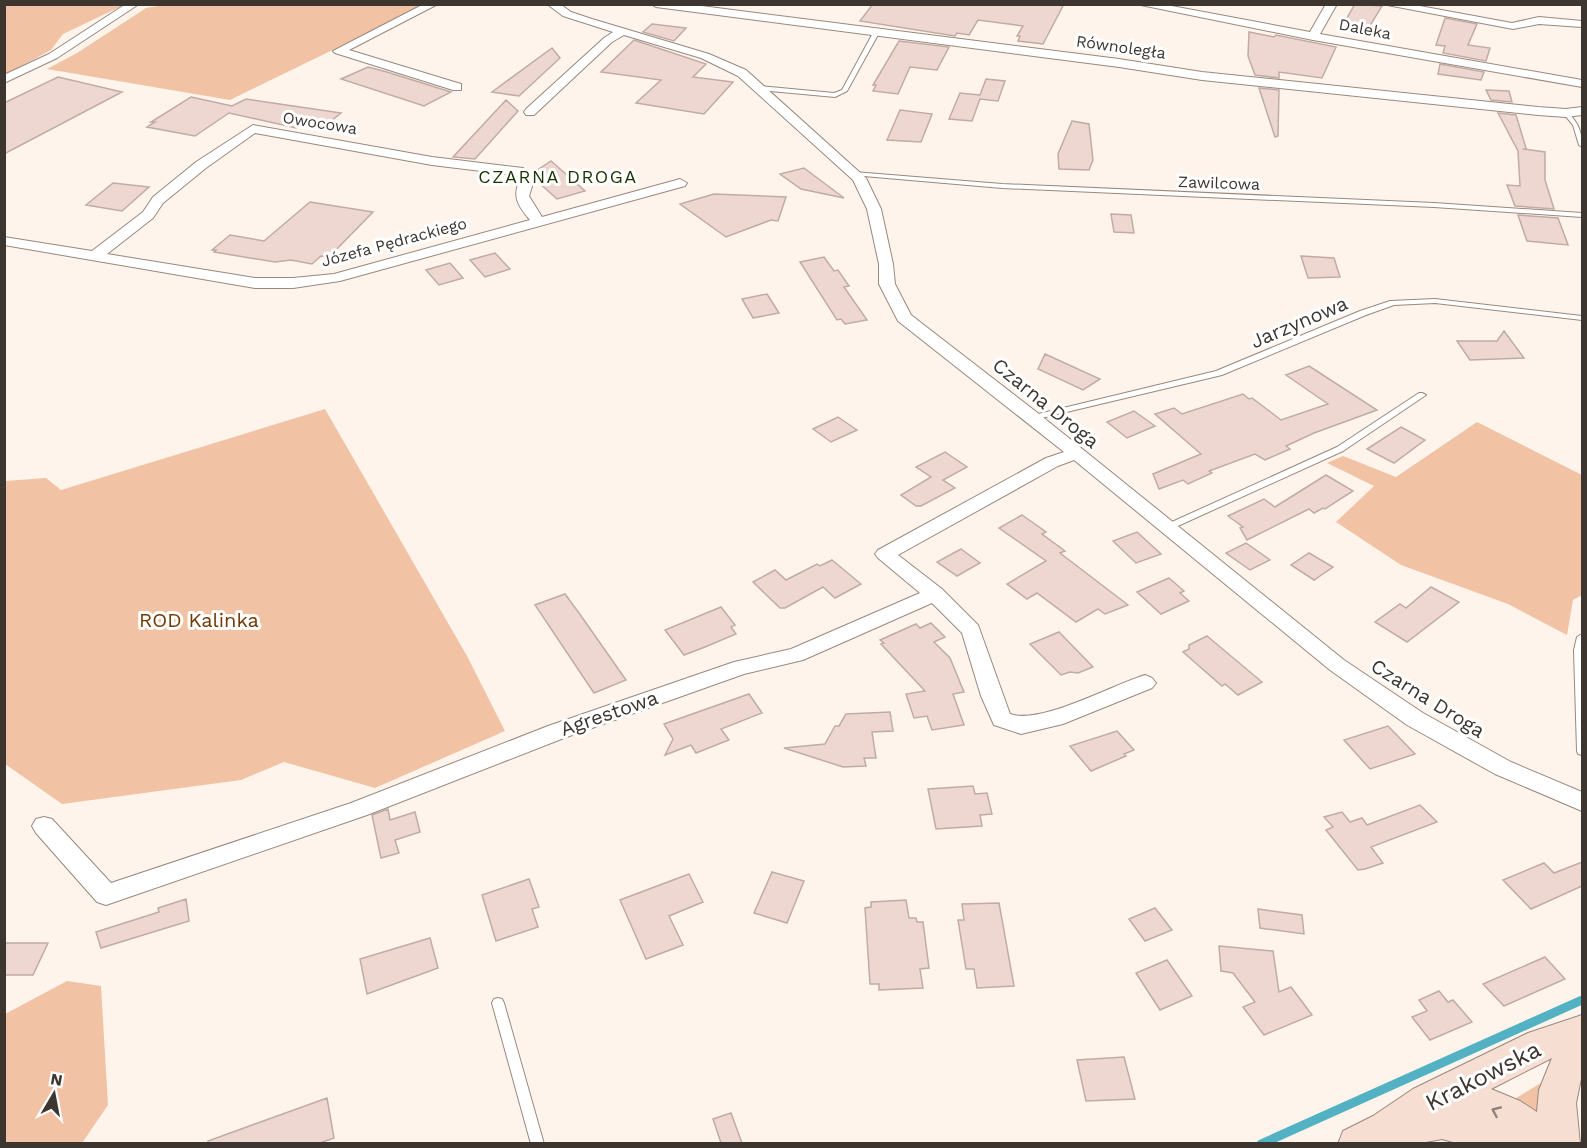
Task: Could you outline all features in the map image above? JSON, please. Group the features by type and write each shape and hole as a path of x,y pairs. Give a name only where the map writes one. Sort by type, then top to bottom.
{"main road":[{"name":"Krakowska","path":"1372,1136 1426,1102 1541,1045 1582,1032"},
{"name":"Krakowska","path":"1562,1143 1556,1124 1557,1095 1562,1074 1582,1043"},
{"path":"1426,1102 1463,1099 1483,1104 1510,1117 1544,1143"},
{"name":"Krakowska","path":"1372,1136 1442,1121 1481,1130 1511,1143"}],"street":[{"path":"4,80 53,56 135,4"},
{"path":"433,4 339,51 457,87"},
{"name":"Czarna Droga","path":"552,4 567,14 719,61 742,73 854,174 867,191 874,209 886,264 887,284 904,318 1033,418 1337,665 1415,719 1503,768 1582,802"},
{"name":"Równoległa","path":"656,4 1119,63 1233,80 1566,113 1582,111"},
{"name":"Daleka","path":"1142,4 1313,37 1582,84"},
{"path":"1313,37 1332,4"},
{"path":"1387,4 1513,26 1540,18 1582,24"},
{"path":"530,112 608,40 621,32"},
{"name":"Owocowa","path":"96,256 148,215 166,193 253,129 432,161 518,171 528,177 521,189 521,200 539,222"},
{"name":"Józefa Pędrackiego","path":"4,241 255,283 293,283 335,278 680,183"},
{"path":"1075,454 1052,462 885,554 935,594 971,630 992,696 1002,719 1021,726 1055,718 1145,683"},
{"name":"Agrestowa","path":"44,826 106,895 359,809 556,732 741,667 796,655 935,594"}],"lane":[{"path":"759,88 835,95 844,91 876,33"},
{"path":"1566,113 1576,125 1582,145"},
{"name":"Zawilcowa","path":"854,174 1002,186 1434,205 1582,215"},
{"name":"Jarzynowa","path":"1033,418 1219,373 1363,313 1393,303 1435,302 1582,318"},
{"path":"1166,528 1340,449 1422,395"},
{"path":"1582,637 1579,650 1582,751"},
{"path":"498,1003 538,1143"}],"green space":[{"path":"170,4 425,5 230,100 47,69 77,53 146,8"},
{"path":"4,5 124,5 63,34 51,50 5,75"},
{"name":"ROD Kalinka","path":"325,409 467,656 505,731 375,788 284,762 241,780 62,804 5,764 5,481 46,478 61,490"},
{"path":"1477,422 1582,475 1582,595 1573,600 1567,635 1508,604 1401,565 1336,522 1374,486 1327,463 1343,456 1396,477"},
{"path":"67,981 101,986 108,1105 82,1143 5,1143 5,1014"},
{"path":"1541,1083 1541,1128 1506,1104"}],"building":[{"path":"873,4 1064,4 1043,44 1018,41 1020,36 1017,36 1023,26 978,20 969,35 957,33 955,36 860,21"},
{"path":"1355,4 1382,6 1365,34 1340,30"},
{"path":"1445,18 1477,24 1468,45 1490,48 1486,61 1443,53 1445,46 1436,45"},
{"path":"652,24 686,28 674,41 643,32"},
{"path":"1249,32 1336,47 1322,78 1279,72 1279,78 1255,75 1248,56"},
{"path":"634,40 706,64 693,77 733,82 704,114 636,103 661,80 601,72"},
{"path":"899,41 949,47 937,70 910,67 898,94 873,91 876,85 873,85"},
{"path":"552,48 560,58 519,96 492,92"},
{"path":"1440,64 1484,72 1481,80 1438,74"},
{"path":"368,67 451,92 424,106 341,79"},
{"path":"58,77 122,92 4,154 4,103"},
{"path":"986,79 1005,81 998,101 980,99 972,121 949,119 960,93 980,95"},
{"path":"1259,88 1279,90 1278,136 1275,137"},
{"path":"1486,90 1509,91 1512,102 1491,100"},
{"path":"191,97 232,106 246,99 341,113 321,129 298,125 296,128 229,113 195,136 147,127 155,122 151,122"},
{"path":"506,100 518,111 475,159 453,157"},
{"path":"900,110 932,114 921,142 887,140"},
{"path":"1498,113 1516,115 1526,148 1524,149 1545,152 1545,180 1554,209 1515,206 1507,185 1520,186 1518,151"},
{"path":"1072,121 1089,124 1093,160 1089,170 1059,169 1058,154"},
{"path":"551,161 585,191 557,199 536,180 537,176 533,173"},
{"path":"804,168 844,198 801,189 780,174"},
{"path":"113,183 149,187 122,211 86,205"},
{"path":"714,194 786,197 778,221 771,220 726,237 680,204"},
{"path":"310,202 373,212 329,257 321,256 312,264 291,260 275,262 212,250 230,235 264,241"},
{"path":"1111,214 1131,215 1134,233 1114,232"},
{"path":"1518,215 1558,218 1568,245 1527,241"},
{"path":"495,253 510,269 485,277 470,260"},
{"path":"1301,256 1334,258 1340,277 1308,278"},
{"path":"824,257 834,271 838,270 849,286 844,287 867,320 845,324 841,319 837,320 800,262"},
{"path":"450,263 463,278 439,285 426,270"},
{"path":"767,294 779,313 753,318 742,299"},
{"path":"1504,331 1524,358 1470,360 1457,341 1497,341"},
{"path":"1045,354 1100,379 1083,390 1038,369"},
{"path":"1309,366 1377,410 1314,433 1286,446 1290,449 1265,460 1255,454 1209,471 1212,473 1188,484 1183,480 1159,489 1153,474 1201,454 1155,414 1174,408 1182,414 1243,394 1281,420 1328,404 1286,375"},
{"path":"1134,411 1155,426 1127,438 1107,422"},
{"path":"838,417 857,430 831,442 813,429"},
{"path":"1401,427 1425,440 1394,463 1367,449"},
{"path":"945,452 967,467 943,480 955,488 921,506 916,506 901,495 931,477 916,467"},
{"path":"1326,475 1353,491 1325,509 1314,513 1309,509 1247,540 1240,528 1243,527 1228,516 1264,499 1275,507"},
{"path":"1022,515 1046,532 1042,534 1065,551 1060,553 1128,605 1105,614 1098,609 1076,622 1037,593 1027,599 1007,584 1046,561 999,528"},
{"path":"1137,532 1161,554 1136,563 1113,541"},
{"path":"1246,543 1270,560 1250,570 1226,553"},
{"path":"961,549 980,563 957,576 937,562"},
{"path":"1309,553 1333,567 1314,580 1291,565"},
{"path":"832,560 861,584 835,598 823,587 785,608 780,608 753,582 775,570 786,580 817,564 820,566"},
{"path":"1169,578 1184,591 1180,593 1189,601 1161,614 1137,592"},
{"path":"1431,587 1459,602 1407,642 1375,622 1400,604 1406,608"},
{"path":"565,594 626,680 594,693 535,605"},
{"path":"721,607 735,625 731,627 736,634 684,655 665,630"},
{"path":"931,623 945,637 934,642 950,658 964,692 953,694 964,725 932,730 927,716 914,718 906,694 925,691 881,644 884,643 880,640 916,624 920,628"},
{"path":"1059,632 1093,667 1078,673 1070,672 1061,675 1030,644"},
{"path":"1207,636 1262,682 1238,695 1225,684 1222,686 1183,652 1189,649 1189,645"},
{"path":"749,694 762,713 721,729 729,740 696,753 691,745 665,755 673,739 664,724"},
{"path":"890,712 893,731 872,732 876,758 864,758 866,766 843,767 784,748 825,744 835,726 839,726 846,714"},
{"path":"1388,726 1415,754 1370,769 1344,740"},
{"path":"1117,731 1134,750 1124,754 1126,756 1091,771 1070,746"},
{"path":"973,786 975,794 987,793 992,814 980,815 982,826 936,829 928,789"},
{"path":"1420,805 1437,822 1371,847 1383,863 1365,869 1358,870 1326,830 1333,827 1324,817 1342,812 1350,822 1362,818 1367,825"},
{"path":"388,809 390,820 415,812 420,832 395,840 399,853 381,858 372,815"},
{"path":"1582,862 1582,886 1531,909 1503,880 1544,863 1554,873"},
{"path":"772,872 804,881 787,923 754,913"},
{"path":"689,874 703,902 669,916 683,945 646,959 620,900"},
{"path":"529,879 539,907 532,909 538,927 496,941 482,895"},
{"path":"186,899 189,921 101,948 96,932 159,912 158,908"},
{"path":"906,900 909,918 916,918 917,922 923,922 929,968 920,969 923,988 879,990 879,984 870,984 865,908 871,907 871,902"},
{"path":"999,903 1014,986 977,988 974,969 966,969 958,920 964,920 962,904"},
{"path":"1155,908 1172,930 1145,941 1129,919"},
{"path":"1258,909 1302,915 1304,934 1260,928"},
{"path":"430,938 438,968 367,994 360,959"},
{"path":"4,943 48,943 33,975 4,975"},
{"path":"1219,946 1273,951 1279,992 1291,987 1312,1015 1264,1035 1243,1007 1255,1002 1233,973 1221,971"},
{"path":"1545,957 1565,979 1504,1006 1483,984"},
{"path":"1167,960 1192,996 1160,1010 1136,973"},
{"path":"1439,991 1448,1002 1453,1000 1472,1022 1430,1040 1412,1017 1427,1011 1419,1000"},
{"path":"1124,1057 1135,1099 1086,1101 1077,1060"},
{"path":"327,1098 334,1138 320,1143 208,1143 208,1141"},
{"path":"731,1113 742,1143 721,1143 713,1119"}],"waterway":[{"path":"1261,1144 1582,1000"}],"district":[{"name":"CZARNA DROGA","path":"558,176"}]}
